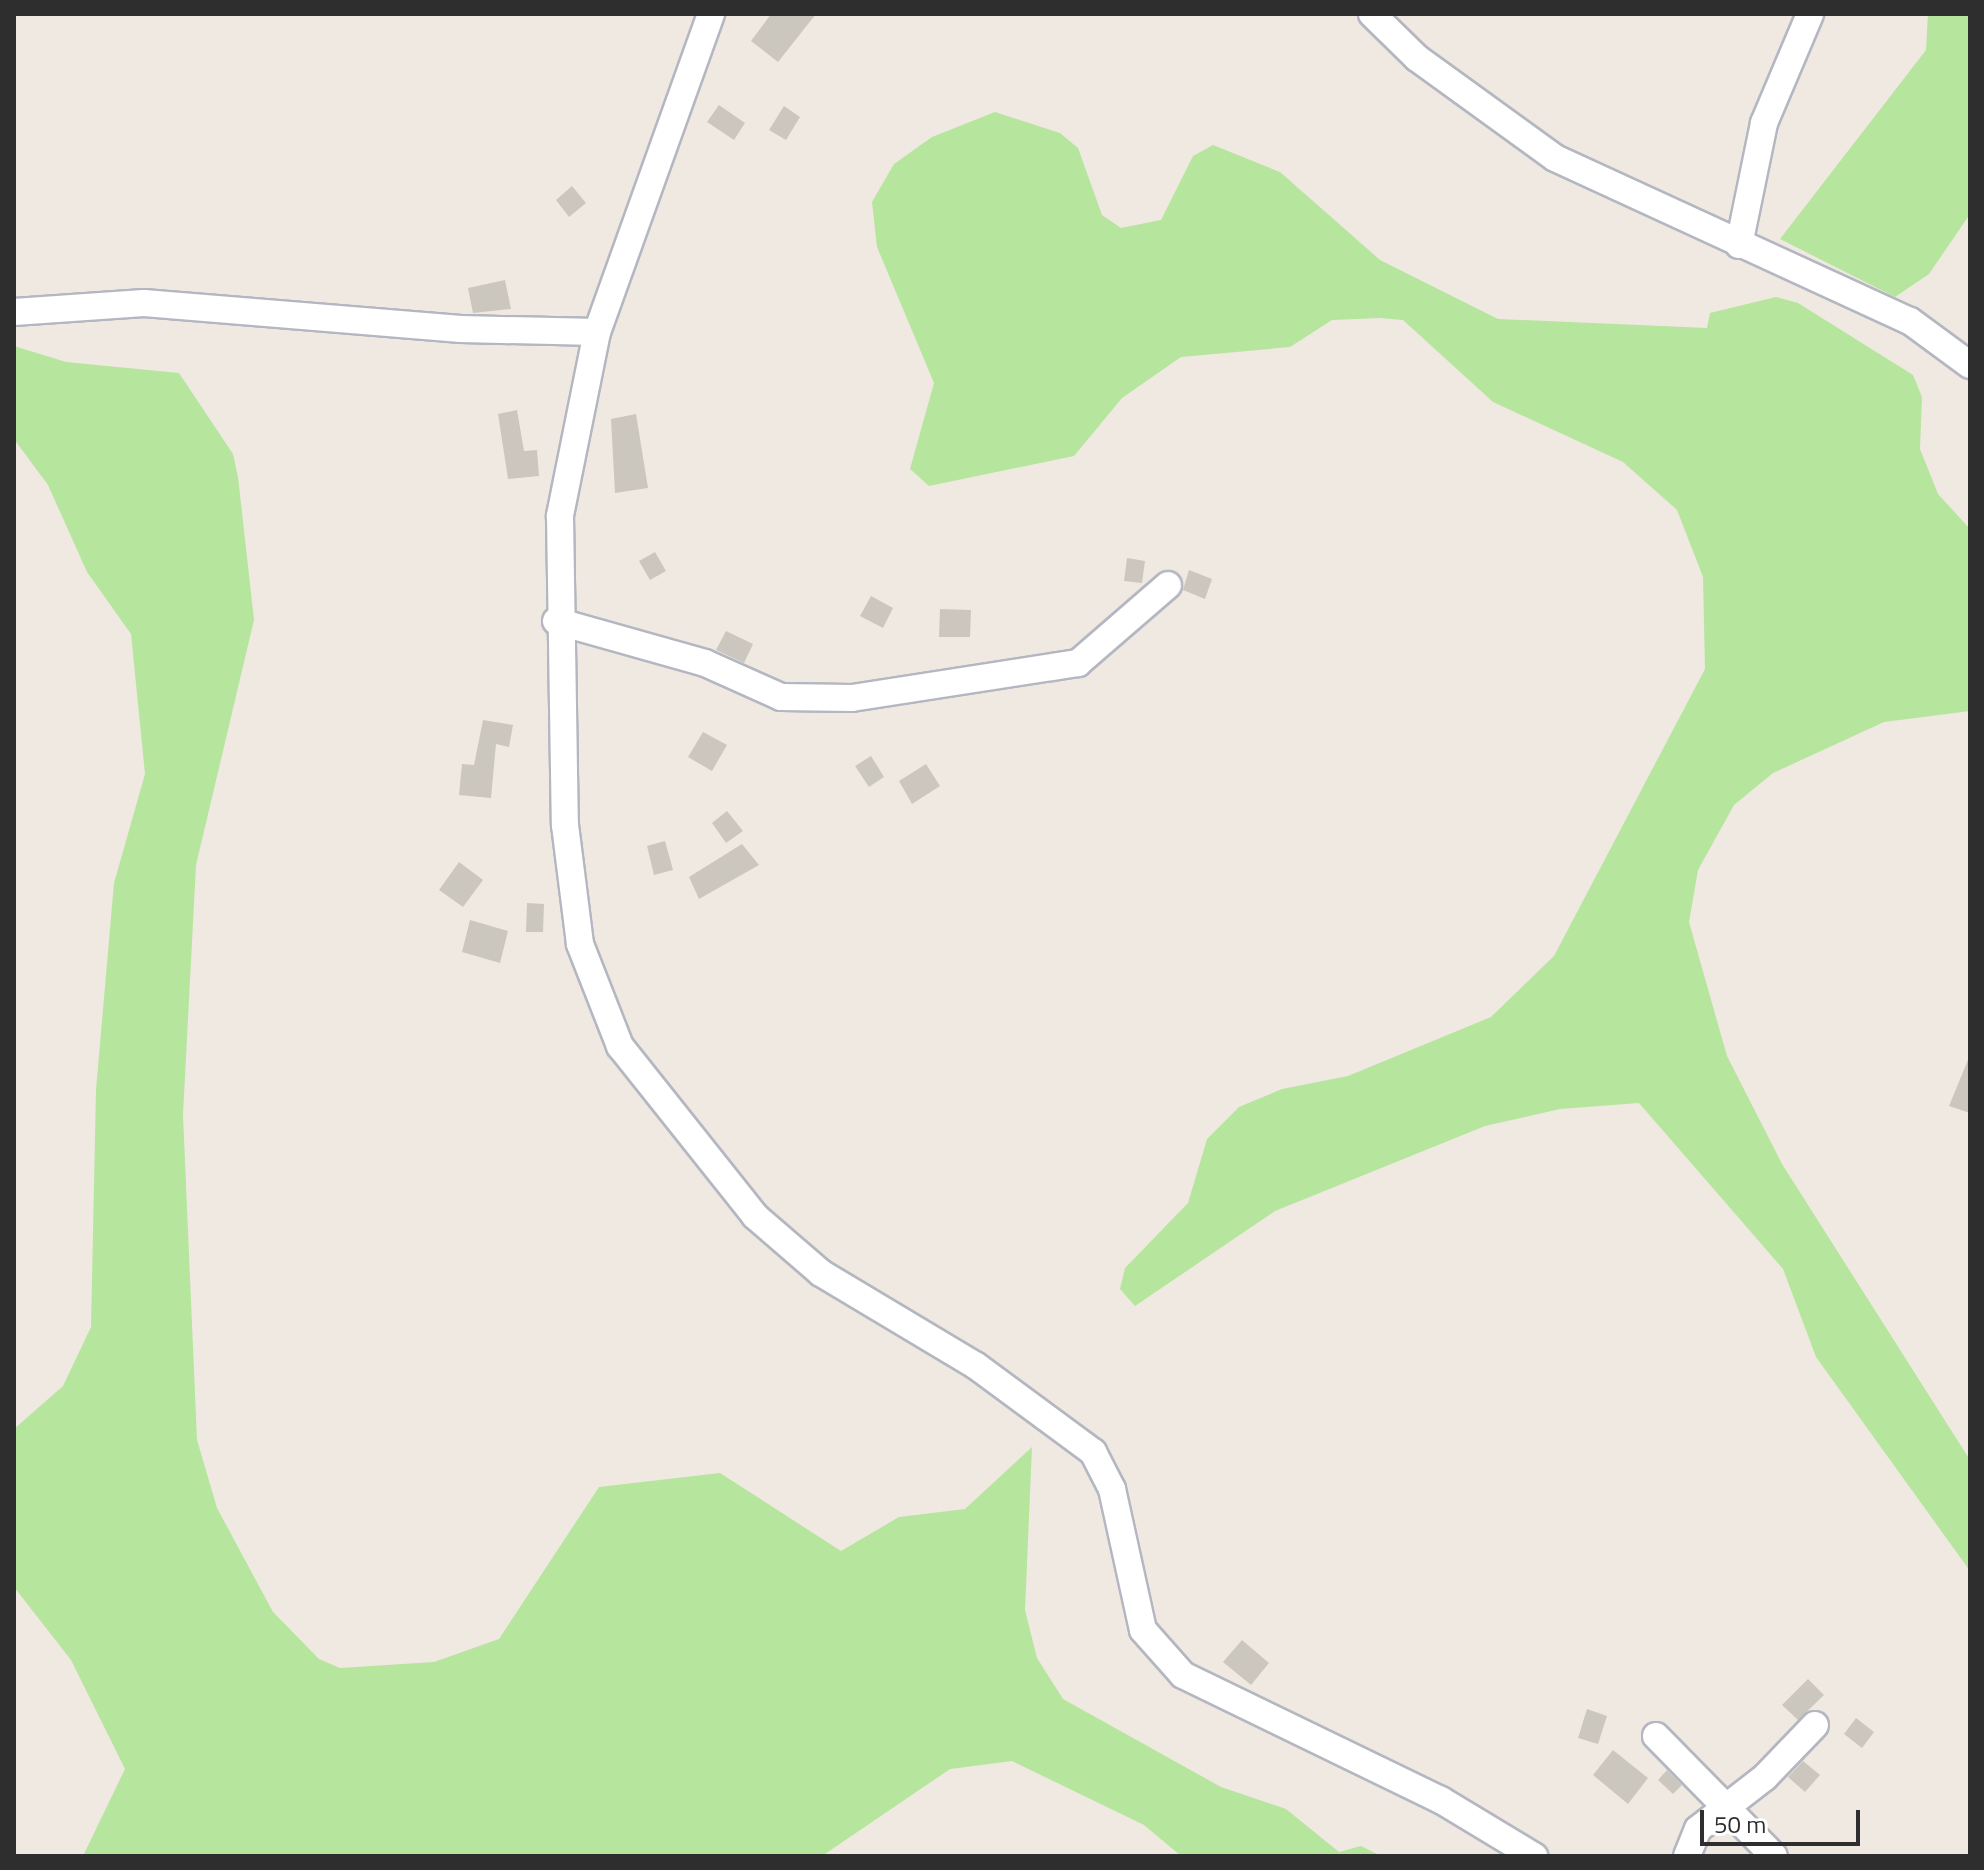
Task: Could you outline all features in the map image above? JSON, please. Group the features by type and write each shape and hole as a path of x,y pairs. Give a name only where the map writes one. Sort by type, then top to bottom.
{"street":[{"path":"711,14 597,332 560,516 556,621 565,825 580,944 620,1046 692,1142 755,1216 821,1273 987,1373 1093,1452 1112,1489 1143,1630 1183,1675 1441,1800 1534,1856"},
{"path":"1372,14 1417,58 1555,158 1910,321 1970,365"},
{"path":"1739,245 1764,123 1810,14"},
{"path":"14,312 144,303 461,329 597,332"},
{"path":"556,621 705,663 781,697 852,698 1078,663 1168,585"},
{"path":"1687,1856 1698,1829 1724,1805 1765,1777 1815,1725"},
{"path":"1656,1736 1774,1856"}],"green space":[{"path":"1928,14 1970,14 1970,214 1929,274 1895,297 1780,239 1926,50"},
{"path":"995,112 1060,133 1078,148 1102,215 1121,228 1161,220 1193,156 1213,145 1280,172 1380,260 1498,319 1707,328 1710,313 1776,297 1798,303 1913,375 1922,397 1920,449 1938,494 1970,529 1970,711 1884,722 1773,773 1734,805 1698,870 1689,922 1727,1056 1782,1164 1970,1460 1970,1571 1816,1357 1783,1269 1639,1103 1560,1109 1485,1126 1275,1211 1135,1306 1120,1289 1125,1268 1188,1203 1207,1139 1239,1107 1282,1089 1348,1076 1491,1017 1554,956 1705,669 1703,577 1677,510 1623,462 1493,402 1403,320 1332,320 1290,347 1181,357 1122,398 1074,456 929,486 910,469 934,383 877,247 872,202 894,164 932,137"},
{"path":"14,346 66,362 179,373 233,454 238,477 254,620 196,865 183,1115 197,1440 217,1508 273,1612 319,1659 340,1668 434,1662 499,1639 599,1487 720,1473 841,1551 899,1517 965,1509 1032,1447 1025,1610 1037,1658 1063,1699 1221,1787 1286,1809 1339,1852 1361,1846 1381,1856 1181,1856 1144,1825 1012,1761 950,1769 822,1856 83,1856 125,1769 71,1660 14,1587 14,1429 63,1386 91,1327 96,1090 114,883 145,774 131,634 87,572 48,485 14,439"}],"building":[{"path":"771,14 816,14 778,62 751,41"},
{"path":"719,105 745,123 734,140 707,122"},
{"path":"784,106 800,117 786,140 769,130"},
{"path":"572,186 586,203 569,217 556,200"},
{"path":"505,280 511,309 473,313 468,288"},
{"path":"517,410 524,451 537,450 539,476 508,479 498,414"},
{"path":"636,414 648,488 615,493 611,419"},
{"path":"655,552 666,571 650,580 639,561"},
{"path":"1127,558 1145,561 1142,583 1124,581"},
{"path":"1189,570 1212,579 1205,599 1183,590"},
{"path":"871,596 893,608 883,628 860,616"},
{"path":"940,609 971,610 970,637 939,637"},
{"path":"726,631 753,644 744,663 716,650"},
{"path":"483,720 513,725 509,747 496,744 491,798 459,795 462,764 474,765"},
{"path":"703,732 727,745 712,771 688,757"},
{"path":"871,756 884,777 869,787 855,766"},
{"path":"926,764 940,786 912,804 899,781"},
{"path":"727,811 743,831 726,843 712,823"},
{"path":"665,841 673,870 654,875 647,846"},
{"path":"742,844 759,865 699,899 689,877"},
{"path":"459,862 483,880 463,907 439,890"},
{"path":"527,903 544,904 543,932 526,932"},
{"path":"470,920 508,931 500,963 462,952"},
{"path":"1970,1055 1970,1113 1949,1106"},
{"path":"1242,1640 1269,1663 1251,1685 1223,1662"},
{"path":"1808,1679 1824,1695 1798,1720 1782,1705"},
{"path":"1587,1709 1607,1716 1598,1744 1578,1738"},
{"path":"1856,1718 1874,1732 1862,1748 1844,1734"},
{"path":"1613,1750 1648,1778 1628,1804 1593,1775"},
{"path":"1803,1761 1820,1775 1805,1792 1788,1777"},
{"path":"1667,1770 1682,1785 1673,1794 1658,1780"}]}
